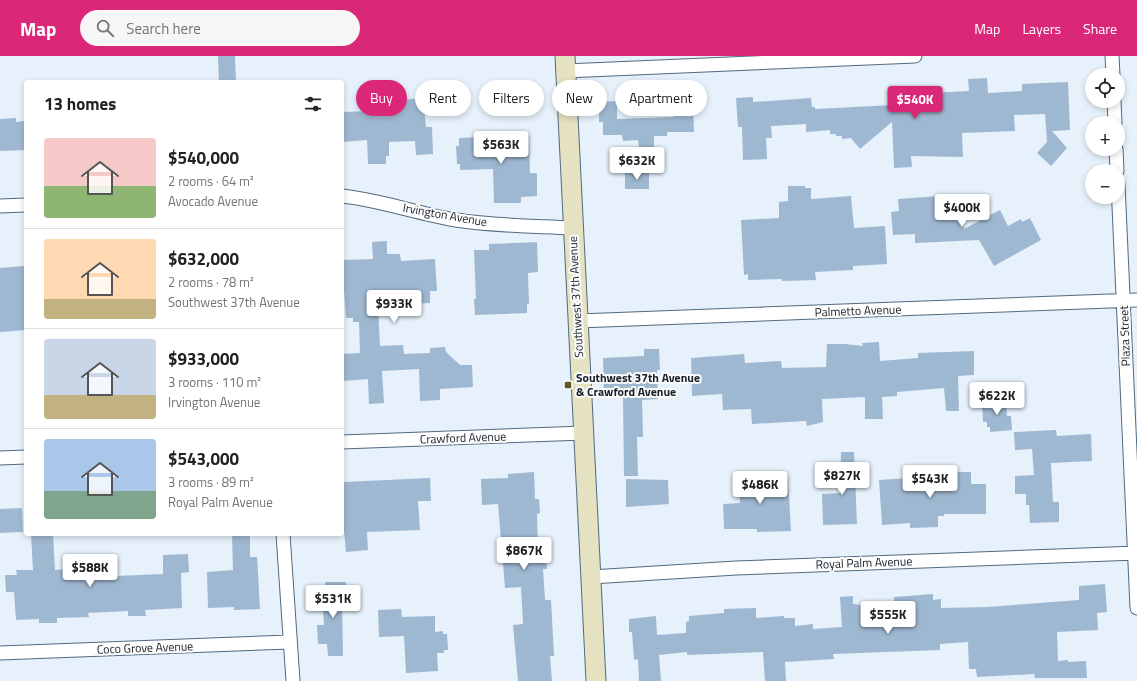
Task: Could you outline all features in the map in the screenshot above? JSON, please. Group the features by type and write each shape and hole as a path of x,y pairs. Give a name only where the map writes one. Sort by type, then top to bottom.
{"main road":[{"name":"Southwest 37th Avenue","path":"565,63 572,228 596,681"}],"street":[{"path":"565,63 916,56"},
{"path":"1112,56 1113,68"},
{"name":"Irvington Avenue","path":"344,196 377,201 437,217 469,222 572,228"},
{"name":"Plaza Street","path":"1119,204 1136,553 1137,608"},
{"path":"0,206 24,205"},
{"name":"Palmetto Avenue","path":"578,321 1137,300"},
{"name":"Crawford Avenue","path":"344,442 584,433"},
{"path":"0,458 24,457"},
{"path":"283,536 292,681"},
{"name":"Royal Palm Avenue","path":"591,577 736,568 1136,553"},
{"name":"Coco Grove Avenue","path":"0,653 290,642"}],"building":[{"path":"218,56 235,56 236,80 219,80"},
{"path":"987,78 988,93 1022,91 1022,84 1068,82 1070,130 1052,131 1067,148 1051,166 1037,153 1047,142 1045,114 1014,115 1015,131 962,133 963,157 911,156 912,167 894,168 892,122 860,149 851,138 842,139 842,136 830,134 830,130 806,132 806,124 771,126 772,138 766,138 767,159 743,160 742,127 738,127 736,98 753,97 753,102 811,98 812,107 815,107 815,109 892,105 892,95 969,91 968,79"},
{"path":"407,99 415,99 415,116 425,116 426,127 432,127 433,154 416,155 415,141 389,142 389,156 386,156 386,164 368,164 367,140 344,142 344,112 356,112 356,116 407,116"},
{"path":"615,101 615,116 617,116 617,119 693,116 694,132 667,132 667,136 654,136 654,147 639,148 638,140 623,141 622,135 603,135 603,122 599,122 599,116 607,116 607,102"},
{"path":"16,118 16,122 24,121 24,150 0,151 0,119"},
{"path":"529,135 530,173 537,173 537,196 521,197 521,203 494,203 493,169 460,170 460,164 457,164 456,146 459,146 459,138"},
{"path":"649,172 649,189 625,189 625,173"},
{"path":"788,186 805,186 805,188 811,188 811,199 851,196 854,228 885,226 887,264 853,266 853,270 815,272 816,280 748,280 748,274 744,275 741,220 779,218 779,202 788,201"},
{"path":"939,196 939,207 956,206 957,217 963,217 964,229 1000,210 1008,226 1021,219 1022,222 1030,218 1041,240 994,266 979,240 915,243 915,234 893,235 891,212 899,211 898,199"},
{"path":"387,241 387,254 400,254 401,261 435,259 437,291 430,291 430,303 378,306 380,346 403,345 404,354 430,353 430,348 445,347 446,352 460,365 472,365 473,387 440,389 440,400 420,401 419,369 382,371 384,403 369,404 368,379 344,381 344,354 360,353 359,322 353,322 353,318 346,318 344,260 373,259 372,242"},
{"path":"537,242 538,272 528,273 529,304 527,304 527,313 475,315 474,299 476,299 474,250 489,250 489,244"},
{"path":"24,266 24,330 0,332 0,268"},
{"path":"879,342 880,361 918,358 918,353 974,351 974,375 958,376 959,411 946,411 944,388 897,392 897,396 882,397 883,419 865,419 865,397 822,399 823,422 807,426 806,421 752,424 751,409 723,410 722,394 692,396 691,358 744,354 745,363 781,361 782,368 826,367 827,344 863,346 862,343"},
{"path":"644,349 659,349 660,370 657,370 658,399 642,400 643,437 637,437 638,476 624,476 623,396 604,397 603,358 644,356"},
{"path":"1006,400 1007,416 1011,416 1012,430 990,432 990,427 987,427 987,422 983,422 982,401"},
{"path":"1056,430 1057,436 1091,434 1092,461 1051,463 1053,502 1059,502 1059,522 1030,523 1029,505 1026,505 1026,494 1015,494 1015,476 1034,475 1032,449 1015,450 1014,432"},
{"path":"841,452 854,452 857,524 823,525 822,494 840,493"},
{"path":"534,472 535,499 539,499 540,513 537,514 538,548 545,548 547,569 543,569 545,600 551,600 554,656 550,656 552,681 518,681 513,625 523,624 521,587 505,588 498,504 482,505 481,479 508,478 508,474"},
{"path":"956,472 971,472 971,484 986,484 986,514 944,514 944,516 938,516 938,527 910,528 910,523 882,525 879,480 909,478 909,476 956,474"},
{"path":"779,474 779,478 788,477 791,531 757,532 757,529 724,529 723,504 740,503 738,478"},
{"path":"430,478 431,501 418,501 420,530 367,532 368,550 346,552 344,530 344,482"},
{"path":"626,479 668,480 669,504 626,507"},
{"path":"22,508 23,532 0,533 0,509"},
{"path":"31,536 53,536 55,570 87,568 87,572 115,570 115,576 163,574 163,555 188,554 189,572 181,573 182,608 145,610 146,616 128,616 128,611 88,613 89,617 57,618 57,623 39,623 39,619 16,620 14,592 6,592 5,575 17,575 16,570 33,570"},
{"path":"232,536 250,536 250,557 257,557 260,609 234,610 234,607 208,608 207,572 233,570"},
{"path":"325,582 346,582 347,603 342,603 343,656 328,656 327,644 318,644 317,625 324,625 323,610 327,610"},
{"path":"1105,584 1107,612 1097,613 1098,630 1057,632 1058,661 1086,661 1087,678 1035,678 1034,674 977,677 976,669 969,669 968,642 940,644 940,650 833,654 834,659 785,662 786,681 765,681 763,652 687,655 687,652 659,655 661,681 639,681 638,659 634,660 632,632 629,632 629,619 656,616 657,635 686,633 686,622 689,621 689,616 724,613 724,609 756,608 756,618 784,616 784,618 795,618 795,626 813,624 813,629 842,627 840,597 853,596 853,604 862,605 894,603 894,597 933,594 933,600 941,599 941,608 987,607 1079,600 1079,586"},
{"path":"401,609 402,617 435,616 435,632 443,631 443,634 447,634 448,650 444,650 444,653 437,653 438,671 406,673 404,636 379,637 378,610"}],"place":[{"name":"Southwest 37th Avenue & Crawford Avenue","path":"568,385"}]}
